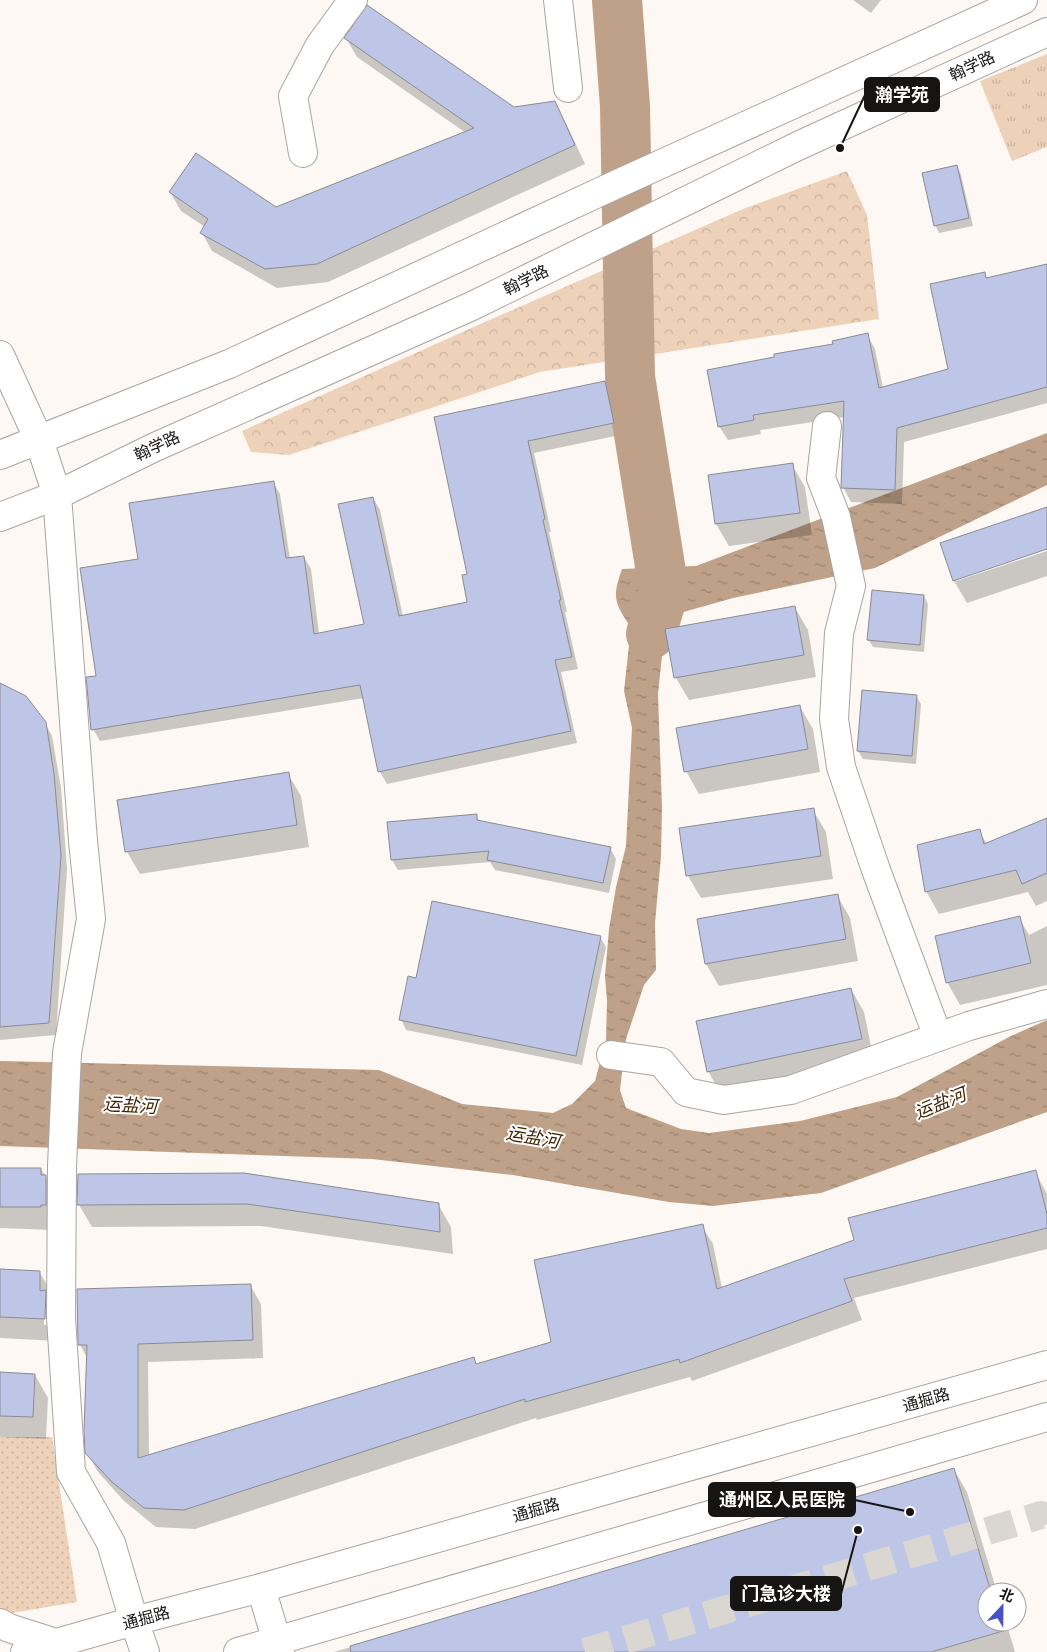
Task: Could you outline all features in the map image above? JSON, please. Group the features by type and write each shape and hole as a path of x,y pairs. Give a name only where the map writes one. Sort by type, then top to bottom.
{"street":[{"path":"303,153 294,96 320,45 353,0"},
{"path":"558,0 568,88"},
{"path":"0,455 229,364 1008,3"},
{"name":"翰学路","path":"0,517 57,495 155,447 472,306 800,145 1047,32"},
{"path":"0,355 38,440 57,495 90,919 67,1053 62,1166 61,1318 71,1472 111,1543 145,1652"},
{"path":"827,426 821,478 836,517 851,586 839,633 834,719 841,767 876,870 938,1037"},
{"path":"610,1055 661,1062 686,1092 724,1100 791,1090 969,1026 1047,1004"},
{"name":"通掘路","path":"25,1652 261,1588 1047,1366"},
{"path":"238,1652 1047,1417"},
{"path":"261,1588 280,1652"},
{"path":"0,1623 9,1628 56,1643"}],"green space":[{"path":"1047,54 1047,147 1012,161 980,81"},
{"path":"847,171 867,215 879,319 540,372 289,455 251,452 242,431 743,209"},
{"path":"0,1437 52,1437 77,1602 0,1615"}],"water":[{"name":"运盐河","path":"1047,433 1047,485 875,568 733,598 666,617 658,694 662,807 661,856 655,923 656,970 644,985 626,1039 620,1090 626,1108 681,1129 709,1133 800,1121 897,1097 1011,1036 1047,1020 1047,1112 821,1193 713,1206 669,1202 513,1175 372,1159 0,1146 0,1061 379,1070 462,1104 553,1113 572,1104 595,1081 606,1040 607,1001 605,976 609,929 616,887 626,846 632,728 624,691 631,627 616,600 617,586 622,569 696,566"}],"building":[{"path":"367,5 514,107 555,101 575,145 317,264 265,269 200,233 208,219 169,192 196,153 276,207 474,128 344,38"},
{"path":"957,165 969,218 934,226 922,173"},
{"path":"1047,264 1047,387 897,428 895,490 841,488 844,401 753,415 754,420 718,427 707,370 774,357 774,354 833,344 832,341 868,333 879,388 948,369 930,284 985,272 986,278"},
{"path":"605,381 614,423 528,441 572,657 555,660 571,731 378,772 360,685 91,730 86,677 96,676 80,568 138,559 129,503 274,481 286,558 304,556 314,634 364,624 338,504 373,497 399,616 467,602 462,575 467,574 434,417"},
{"path":"793,463 800,513 715,524 708,475"},
{"path":"1047,507 1047,549 953,581 940,543"},
{"path":"872,590 924,595 920,645 867,640"},
{"path":"795,606 804,655 674,678 665,629"},
{"path":"0,683 26,696 46,722 54,774 61,855 49,1023 0,1027"},
{"path":"862,690 917,695 912,756 857,751"},
{"path":"800,705 808,749 684,772 676,728"},
{"path":"289,772 297,825 125,852 117,800"},
{"path":"814,808 821,856 686,876 679,828"},
{"path":"477,814 477,820 611,847 603,883 487,860 489,851 391,860 387,822"},
{"path":"1047,818 1047,873 1022,884 1016,870 925,892 917,845 980,829 984,844"},
{"path":"838,894 846,939 705,964 697,919"},
{"path":"432,901 601,936 576,1056 399,1020 408,976 416,978"},
{"path":"1020,916 1031,963 946,983 935,936"},
{"path":"851,988 862,1039 707,1072 696,1021"},
{"path":"0,1168 41,1168 41,1175 46,1175 46,1205 41,1205 41,1207 0,1207"},
{"path":"1036,1170 1047,1214 1047,1228 844,1279 852,1301 680,1363 679,1359 525,1402 525,1399 184,1510 144,1508 112,1482 85,1453 87,1345 78,1345 77,1289 251,1284 253,1340 138,1344 138,1458 474,1357 476,1364 551,1342 534,1260 703,1224 717,1289 854,1240 848,1218"},
{"path":"244,1173 439,1203 440,1232 247,1204 77,1205 78,1174"},
{"path":"0,1269 40,1271 40,1291 46,1290 45,1319 0,1317"},
{"path":"0,1372 35,1374 33,1417 0,1416"},
{"path":"954,1468 988,1582 977,1582 977,1632 1000,1632 931,1652 351,1652 350,1646"}],"waterway":[{"path":"617,0 625,106 630,377 664,591 651,634"}],"tunnel":[{"path":"585,1652 1041,1515 1047,1524"}],"place":[{"name":"瀚学苑","path":"840,148"},
{"name":"通州区人民医院","path":"910,1512"},
{"name":"门急诊大楼","path":"858,1530"}]}
